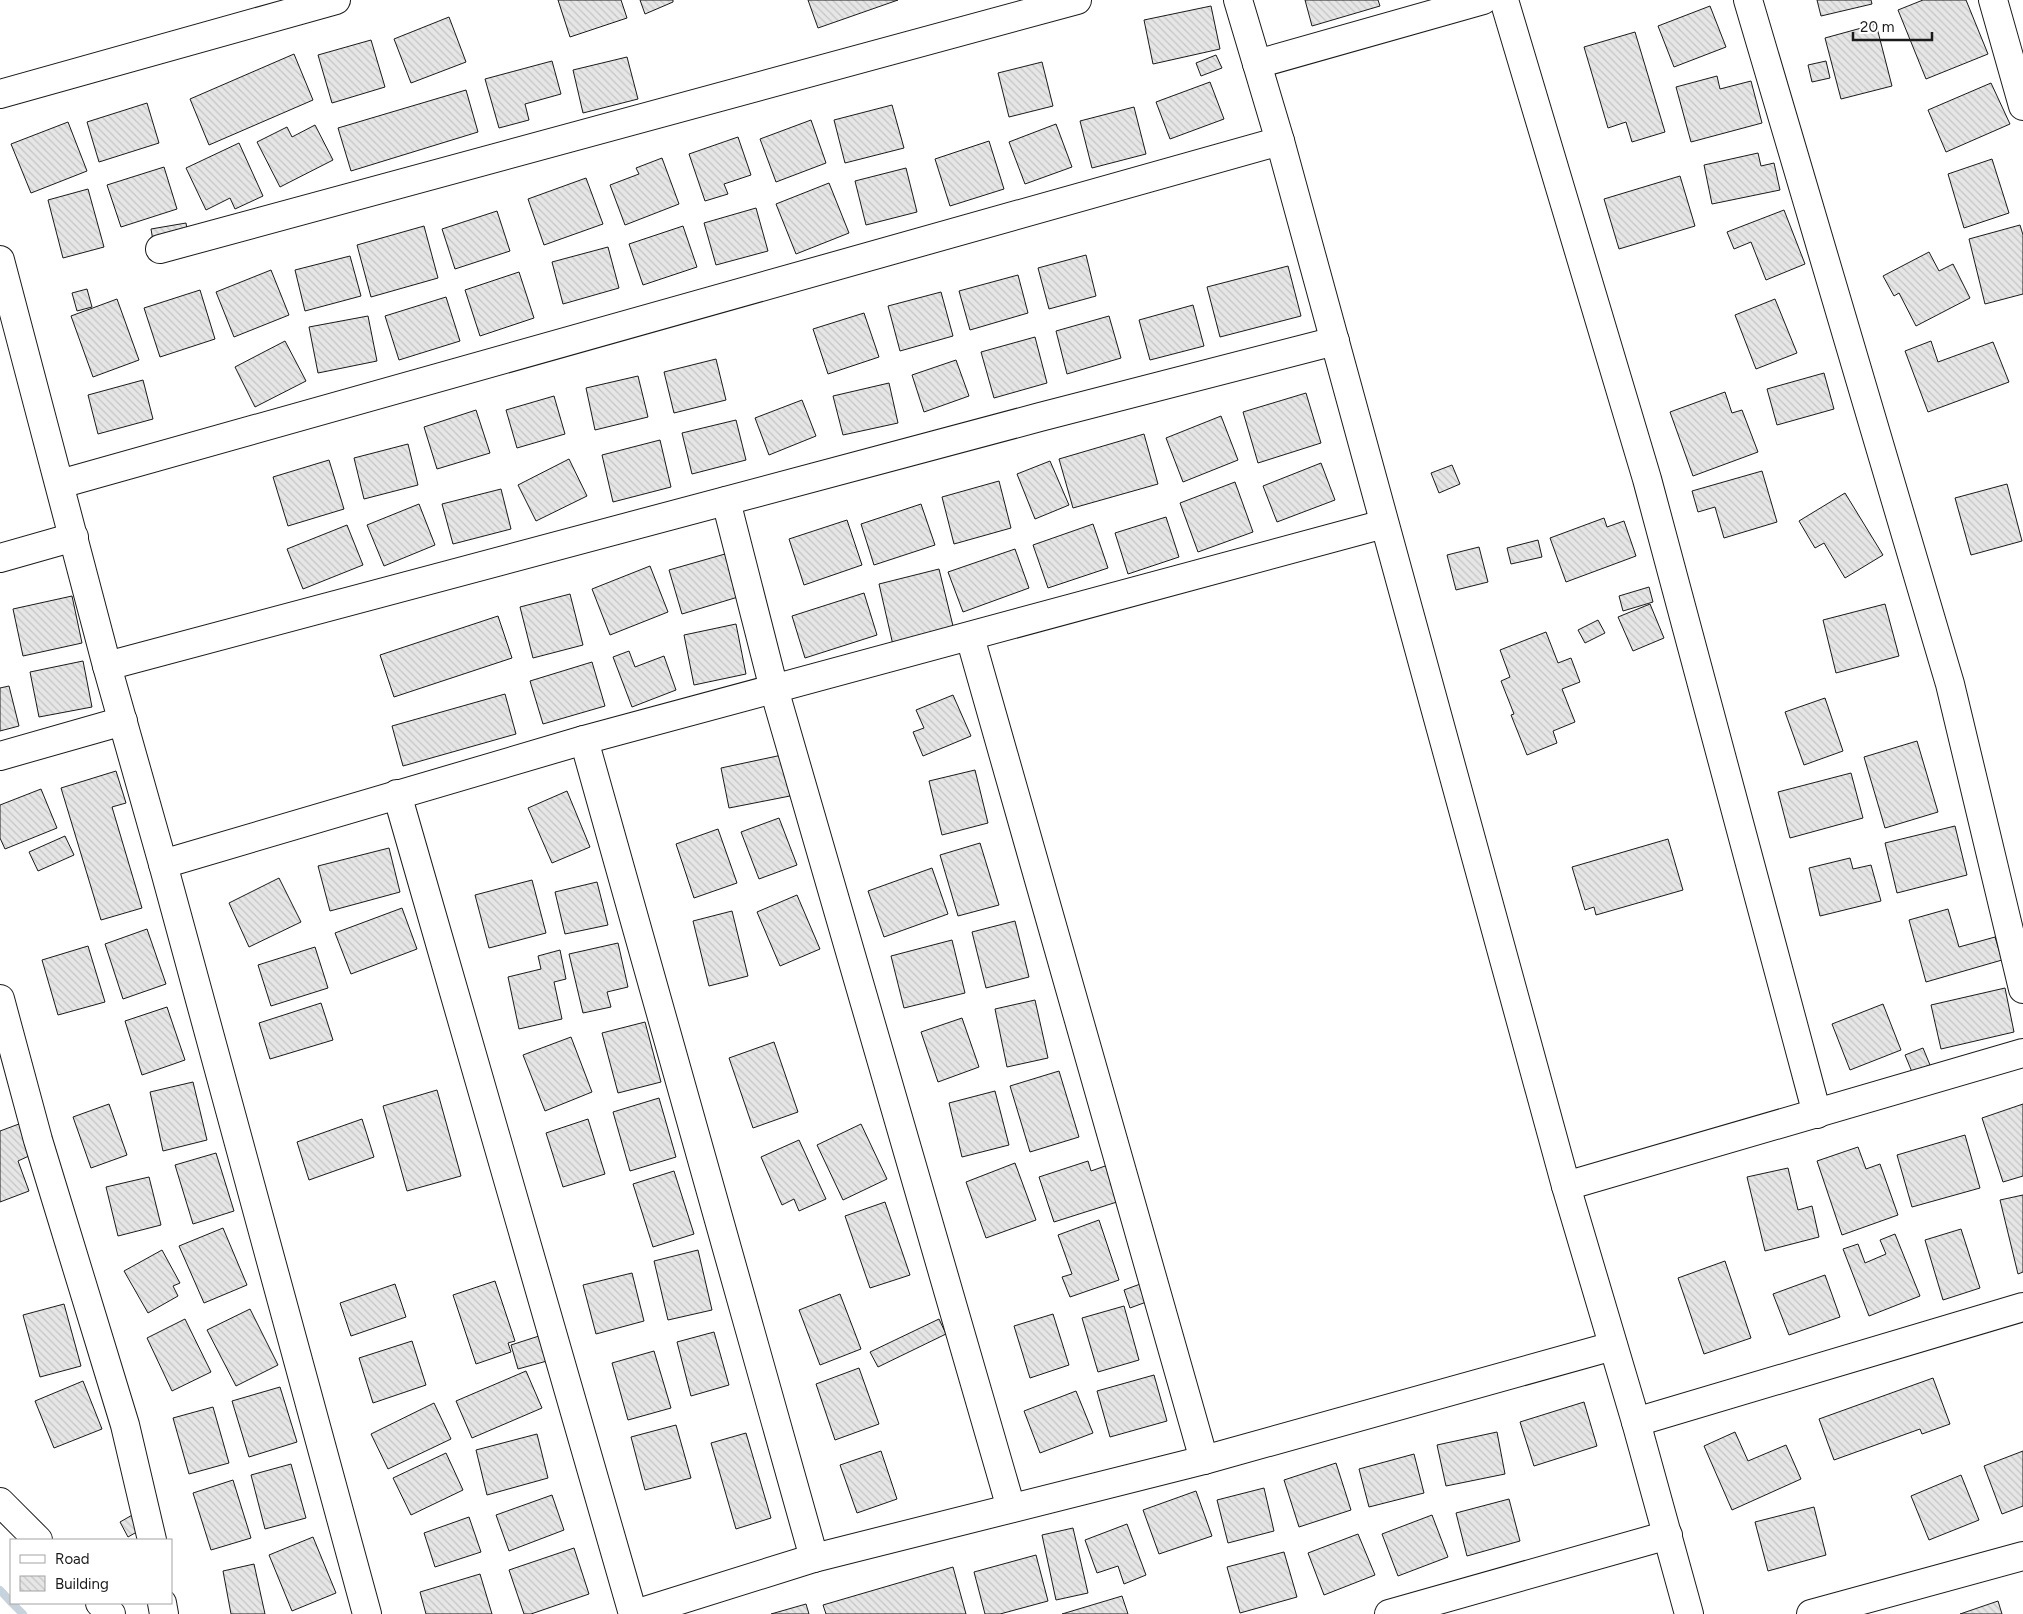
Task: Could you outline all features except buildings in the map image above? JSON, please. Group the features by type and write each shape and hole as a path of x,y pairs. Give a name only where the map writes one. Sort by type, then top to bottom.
{"street":[{"path":"0,94 336,0"},
{"path":"160,249 1077,0"},
{"path":"1238,0 1280,141 1566,1186 1636,1422 1688,1614"},
{"path":"1257,64 1483,0"},
{"path":"1504,0 1647,480 1817,1114"},
{"path":"1748,0 1950,684 2023,989"},
{"path":"1993,0 2023,106"},
{"path":"60,484 1280,141"},
{"path":"0,260 107,666 163,864 367,1614"},
{"path":"107,666 1335,341"},
{"path":"726,501 774,689 1011,1508"},
{"path":"163,864 584,740 1384,524"},
{"path":"0,558 74,537"},
{"path":"970,637 1204,1460"},
{"path":"0,756 122,721"},
{"path":"584,740 814,1558"},
{"path":"397,794 634,1614 814,1558 1204,1460 1613,1346"},
{"path":"0,999 38,1140 125,1425 152,1539"},
{"path":"1566,1186 2023,1053"},
{"path":"1636,1422 2023,1307"},
{"path":"0,1502 37,1539"},
{"path":"1389,1614 1668,1535"},
{"path":"1811,1614 2023,1556"},
{"path":"101,1604 112,1614"}],"waterway":[{"path":"0,1590 10,1601"},
{"path":"13,1604 23,1614"}]}
